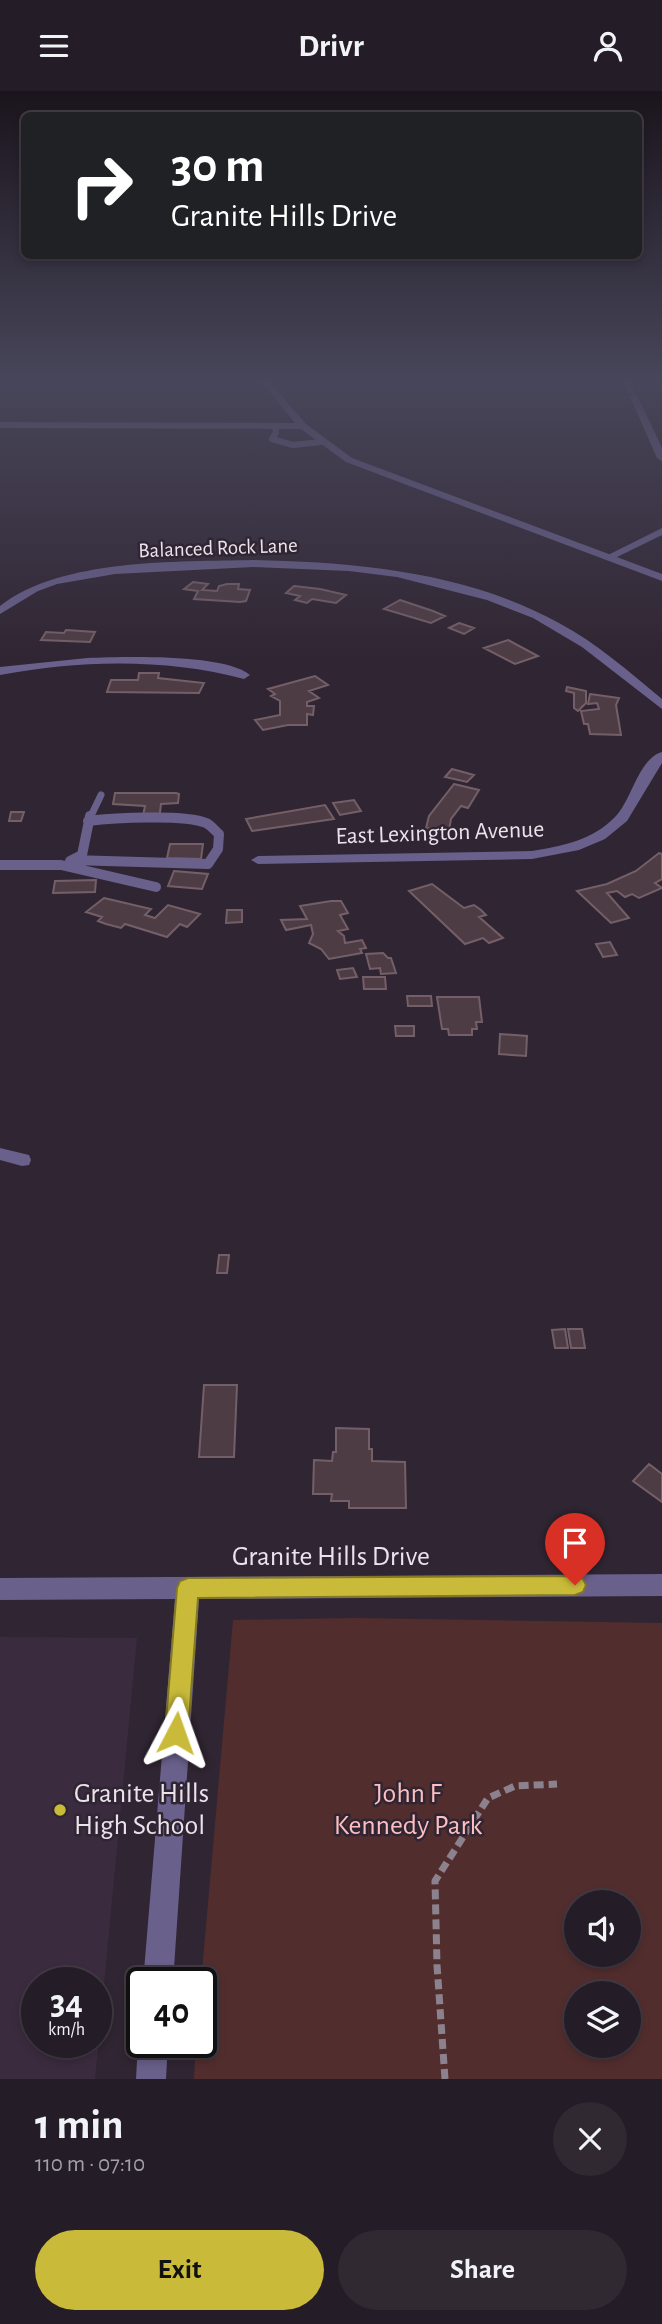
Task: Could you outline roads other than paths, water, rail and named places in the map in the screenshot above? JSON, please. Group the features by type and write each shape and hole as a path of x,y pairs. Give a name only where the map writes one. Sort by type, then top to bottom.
{"street":[{"path":"381,474 661,577"},
{"path":"609,557 662,531"},
{"name":"Balanced Rock Lane","path":"0,611 10,602 41,585 73,577 126,570 279,562 392,573 447,584 492,598 562,628 662,705"},
{"path":"0,671 42,664 178,662 221,666 244,675"},
{"name":"East Lexington Avenue","path":"258,860 519,856 567,851 599,839 617,823 630,807 649,769 662,755"},
{"path":"0,1154 22,1160"},
{"name":"Granite Hills Drive","path":"0,1588 662,1585"},
{"path":"159,1967 188,1588"},
{"path":"151,2079 152,2058"}],"lane":[{"path":"61,865 82,855 88,821 101,795"},
{"path":"72,859 208,865 218,849 219,834 206,823 115,818 88,821"},
{"path":"0,865 61,865 156,887"}],"place":[{"name":"Granite Hills High School","path":"60,1810"}],"park label":[{"name":"John F Kennedy Park","path":"408,1810"}]}
